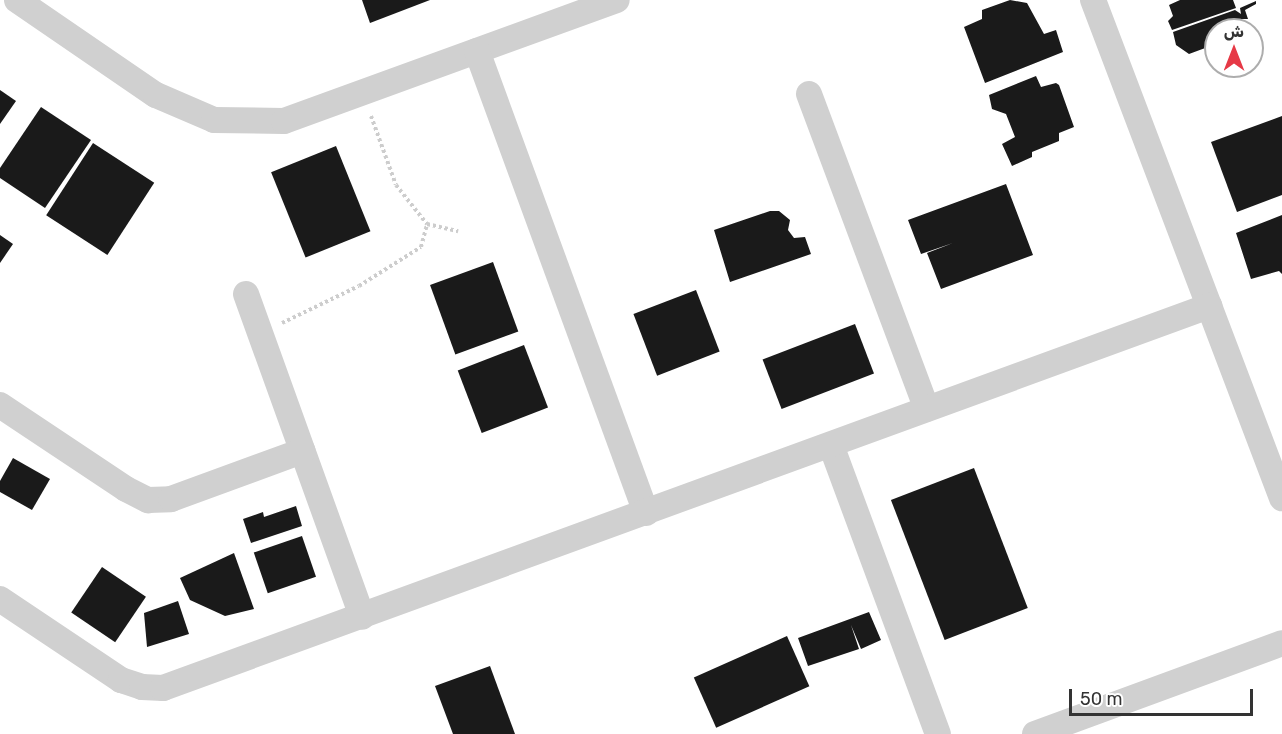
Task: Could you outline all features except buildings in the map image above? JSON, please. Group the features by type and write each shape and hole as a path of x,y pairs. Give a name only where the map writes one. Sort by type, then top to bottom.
{"street":[{"path":"17,0 156,95 214,120 284,121 617,0"},
{"path":"1093,0 1282,498"},
{"path":"477,51 646,513"},
{"path":"810,94 927,410"},
{"path":"246,294 362,617"},
{"path":"0,599 121,680 142,687 163,688 1209,306"},
{"path":"0,405 126,489 148,500 171,499 302,451"},
{"path":"831,445 938,734"},
{"path":"1035,734 1282,643"}],"path":[{"path":"362,93 396,185 427,224 458,231"},
{"path":"260,334 359,286 421,247 427,224"}]}
